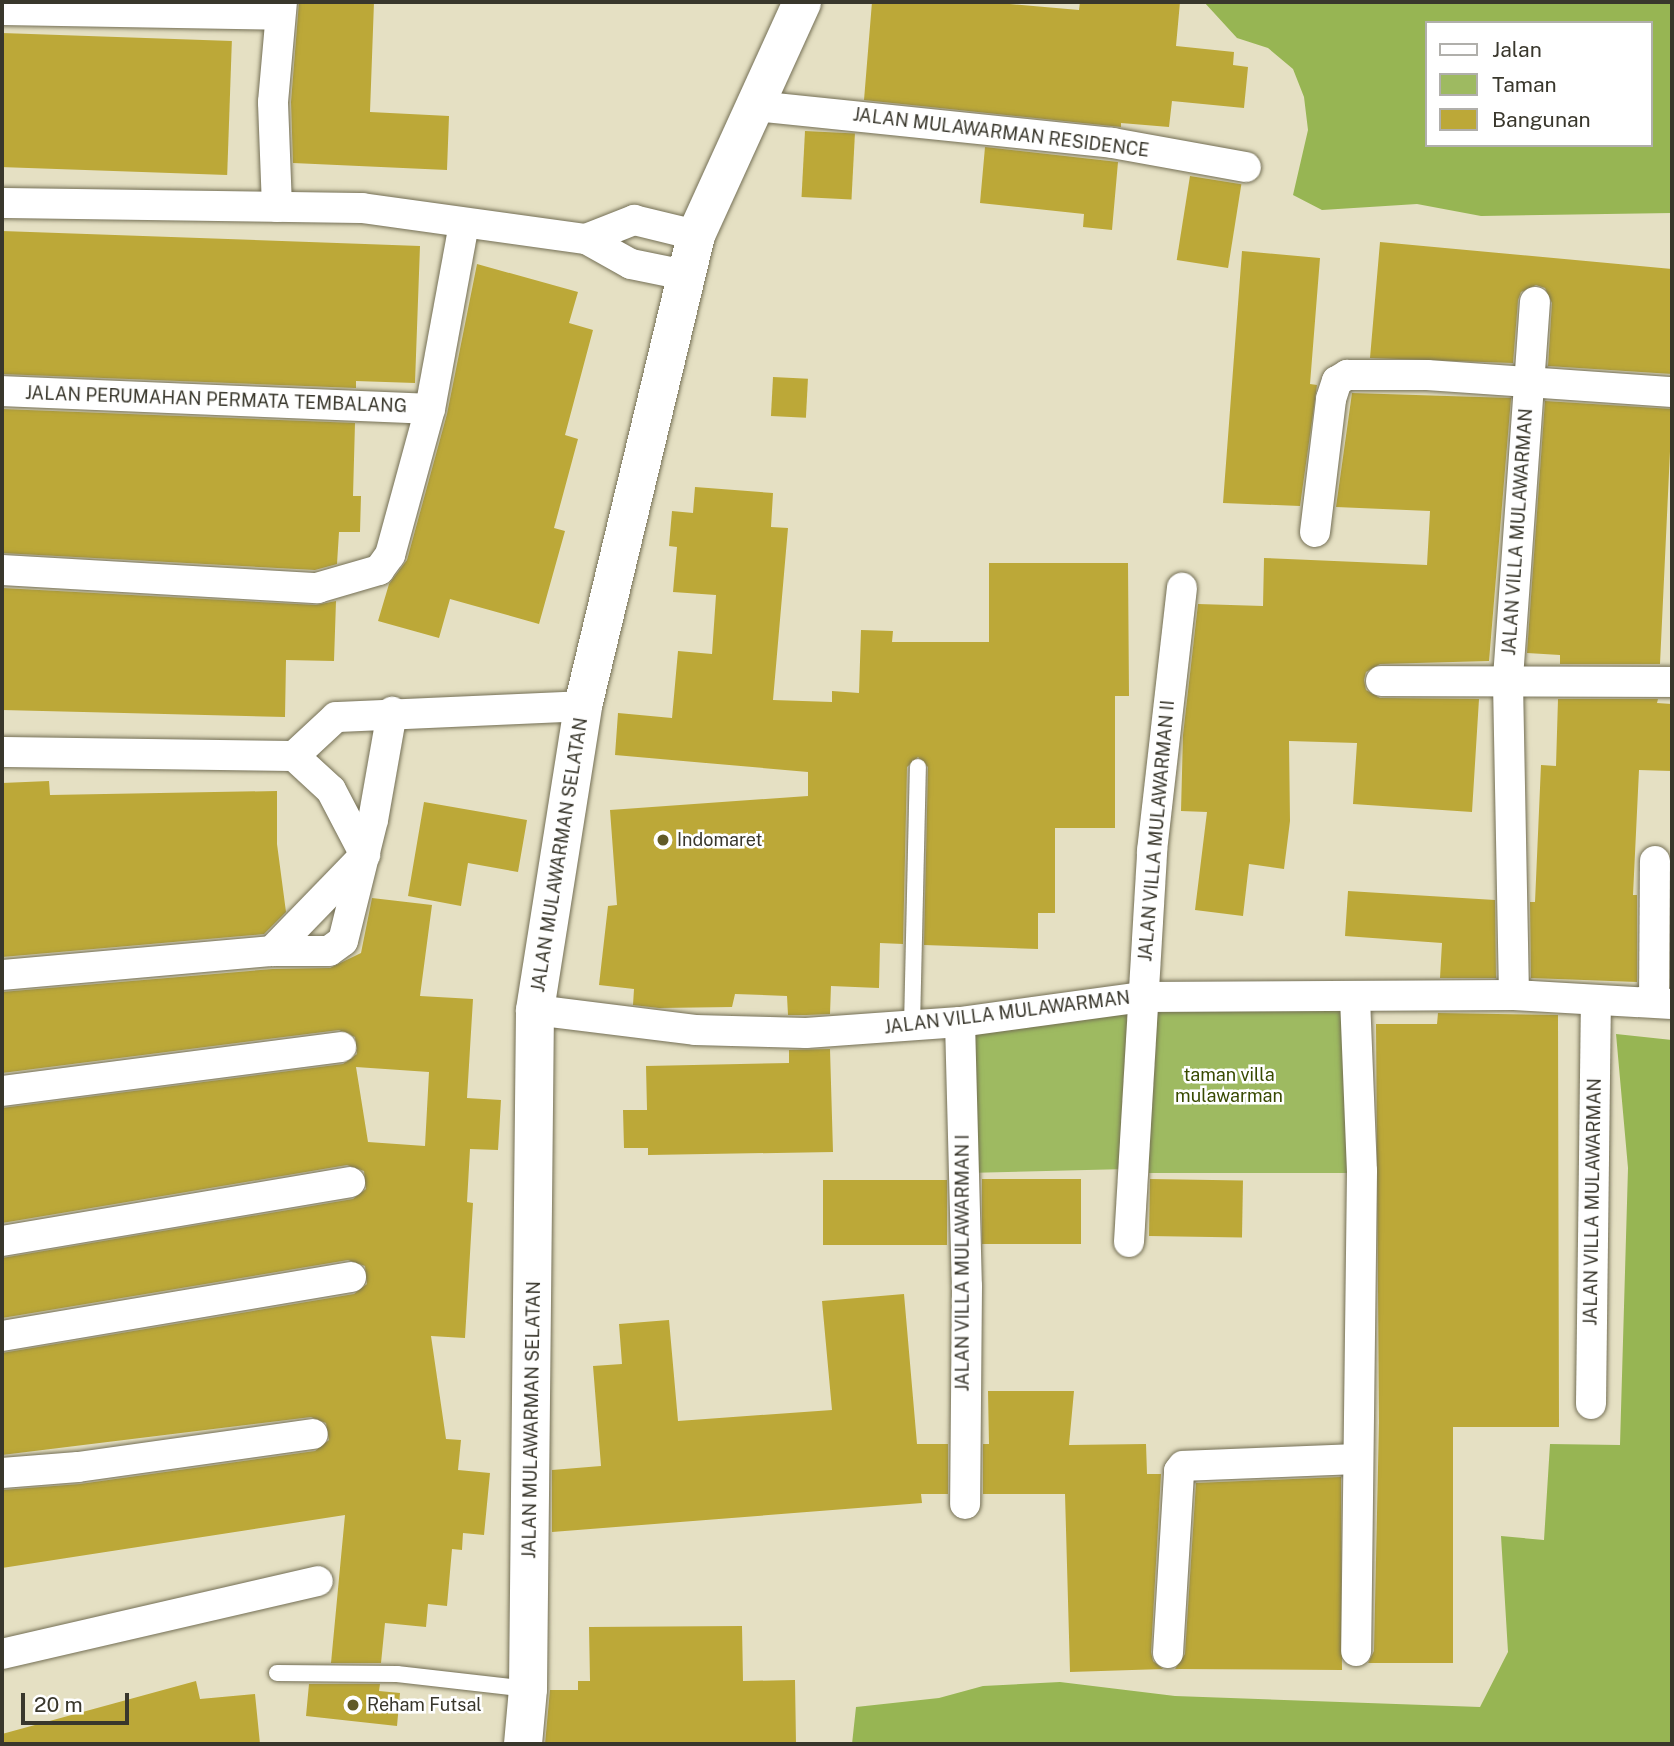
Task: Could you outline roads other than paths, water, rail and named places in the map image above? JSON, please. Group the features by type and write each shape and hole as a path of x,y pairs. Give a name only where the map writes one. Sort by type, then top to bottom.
{"street":[{"name":"JALAN MULAWARMAN SELATAN","path":"523,1744 528,1689 535,1010 583,706 696,235 802,2"},
{"path":"2,10 280,8 273,102 277,207"},
{"name":"JALAN MULAWARMAN RESIDENCE","path":"756,106 1112,143 1246,167"},
{"path":"2,203 362,208 586,239 631,264 685,275"},
{"path":"586,239 634,220 696,235"},
{"name":"JALAN PERUMAHAN PERMATA TEMBALANG","path":"2,570 317,588 356,580 379,570 390,555 430,409 464,224"},
{"name":"JALAN VILLA MULAWARMAN","path":"1514,995 1508,678 1535,302"},
{"name":"JALAN VILLA MULAWARMAN","path":"1315,533 1337,381 1360,373 1527,386 1672,393"},
{"name":"JALAN PERUMAHAN PERMATA TEMBALANG","path":"2,391 430,409"},
{"name":"JALAN VILLA MULAWARMAN II","path":"1129,1242 1152,851 1182,588"},
{"name":"JALAN VILLA MULAWARMAN","path":"1381,681 1508,678 1672,682"},
{"path":"294,756 336,717 393,712 583,706"},
{"path":"2,975 272,951 329,951 343,941 365,855 393,712"},
{"path":"2,752 294,756 331,790 365,855"},
{"path":"272,951 365,855"},
{"path":"1655,861 1663,1003"},
{"name":"JALAN VILLA MULAWARMAN","path":"535,1010 695,1030 806,1033 960,1022 1143,997 1355,998 1514,995 1663,1003"},
{"path":"1355,998 1362,1171 1355,1459 1356,1651"},
{"name":"JALAN VILLA MULAWARMAN","path":"1591,1404 1596,1000"},
{"name":"JALAN VILLA MULAWARMAN I","path":"960,1022 967,1286 965,1504"},
{"path":"2,1091 341,1047"},
{"path":"2,1241 350,1182"},
{"path":"2,1336 351,1278"},
{"path":"2,1473 78,1467 313,1434"},
{"path":"1168,1653 1179,1471 1183,1466 1355,1459"},
{"path":"2,1654 318,1581"}],"lane":[{"path":"912,1026 918,767"},
{"path":"277,1673 397,1674 528,1689"}],"place":[{"name":"Indomaret","path":"663,840"},
{"name":"Reham Futsal","path":"353,1705"}],"park label":[{"name":"taman villa mulawarman","path":"1229,1086"}]}
